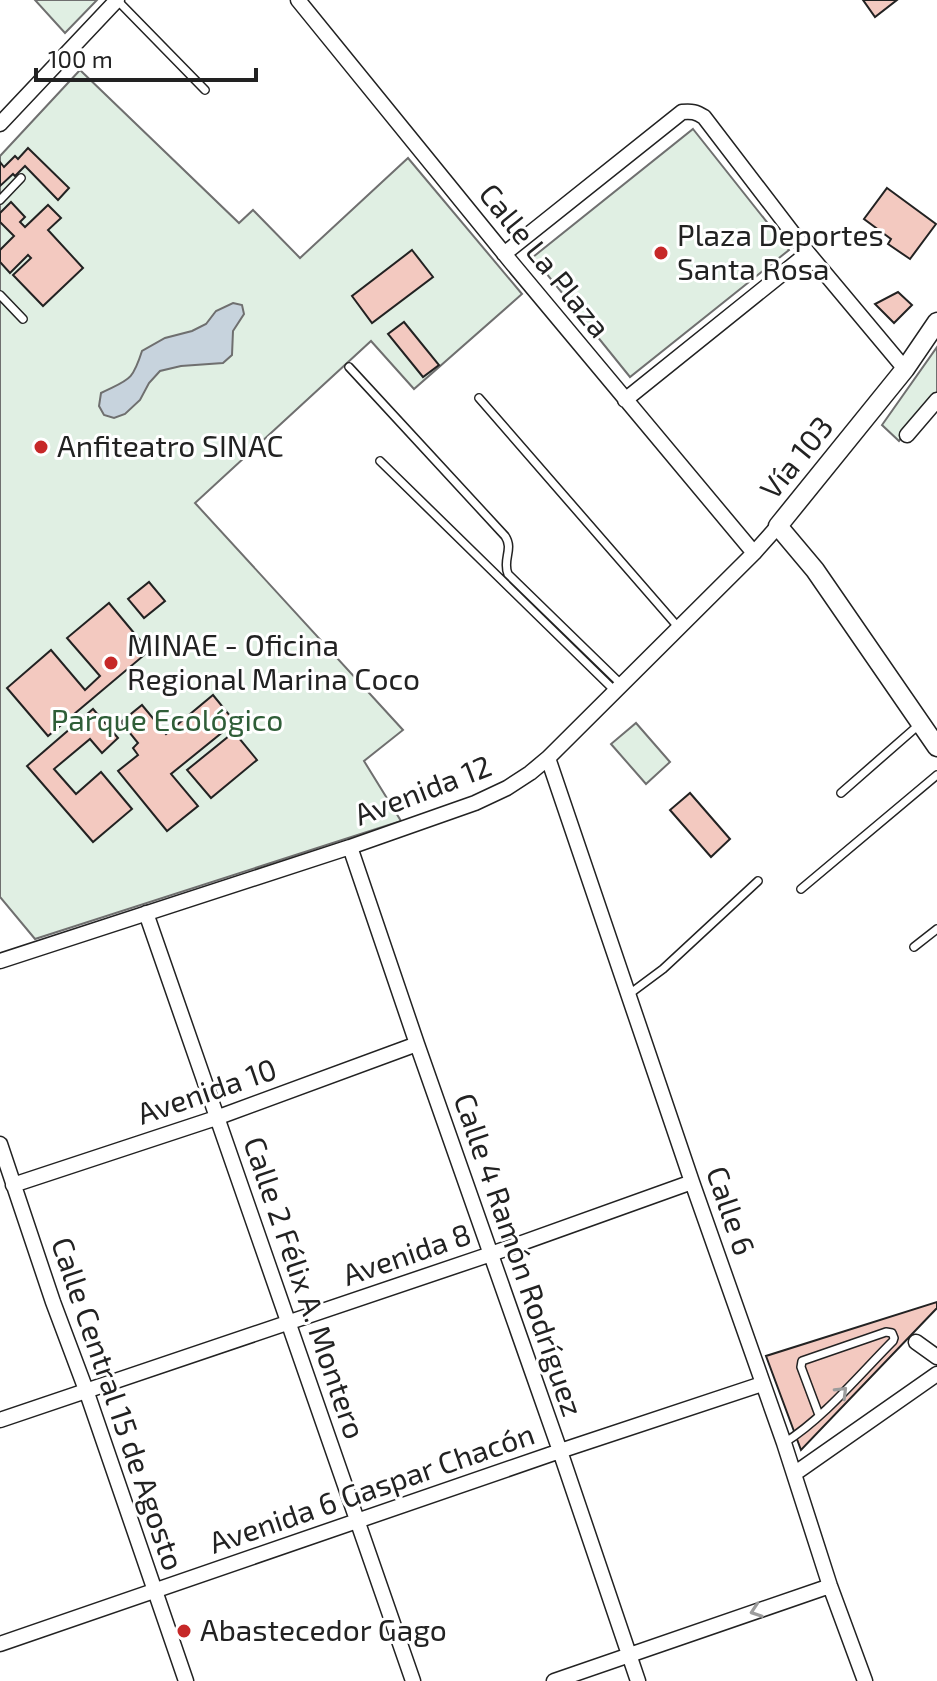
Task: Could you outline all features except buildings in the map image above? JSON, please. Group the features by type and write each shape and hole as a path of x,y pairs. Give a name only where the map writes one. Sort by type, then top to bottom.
{"main road":[{"name":"Vía 103","path":"934,333 778,526 815,570 937,747"}],"street":[{"path":"0,124 117,0"},
{"name":"Calle La Plaza","path":"298,0 504,254 754,553"},
{"path":"504,254 682,112 697,113 704,117 808,253 905,369"},
{"path":"625,400 808,253"},
{"path":"907,435 937,400"},
{"name":"Avenida 12","path":"0,961 350,847 475,803 507,788 548,758 778,526"},
{"name":"Calle 6","path":"548,758 865,1681"},
{"name":"Calle 4 Ramón Rodríguez","path":"350,847 638,1681"},
{"name":"Calle 2 Félix A. Montero","path":"146,913 413,1681"},
{"name":"Avenida 10","path":"13,1185 216,1118 417,1044"},
{"name":"Calle Central 15 de Agosto","path":"0,1144 186,1681"},
{"name":"Avenida 8","path":"0,1420 491,1254 692,1182"},
{"path":"916,1342 937,1357"},
{"path":"794,1474 937,1374"},
{"name":"Avenida 6 Gaspar Chacón","path":"0,1644 762,1384"},
{"path":"554,1681 830,1586"}],"lane":[{"path":"117,0 205,90"},
{"path":"0,200 21,178"},
{"path":"0,295 23,319"},
{"path":"349,367 505,536 510,548 505,568 508,574 618,688"},
{"path":"479,398 679,628"},
{"path":"380,461 618,688"},
{"path":"841,793 921,723"},
{"path":"801,889 937,775"},
{"path":"628,995 663,969 758,881"},
{"path":"914,947 937,929"},
{"path":"784,1443 802,1432 819,1415 893,1341 892,1333 886,1332 802,1361 801,1367 819,1415"}],"green space":[{"path":"35,0 97,0 65,33"},
{"name":"Parque Ecológico","path":"80,70 239,223 253,210 300,258 408,158 522,294 414,389 371,341 195,503 403,730 364,761 401,821 35,939 0,897 0,156"},
{"name":"Plaza Deportes Santa Rosa","path":"693,129 789,250 630,377 533,257"},
{"path":"937,347 937,395 899,441 882,425"},
{"path":"636,723 670,762 646,784 611,744"}],"shaded area":[{"path":"233,303 242,305 244,314 233,331 232,355 223,363 160,371 140,400 125,414 114,418 104,415 99,406 101,393 128,378 142,351 165,338 206,324 216,311"}],"place":[{"name":"Plaza Deportes Santa Rosa","path":"661,253"},
{"name":"Anfiteatro SINAC","path":"41,447"},
{"name":"MINAE - Oficina Regional Marina Coco","path":"111,663"},
{"name":"Abastecedor Gago","path":"184,1631"}]}
